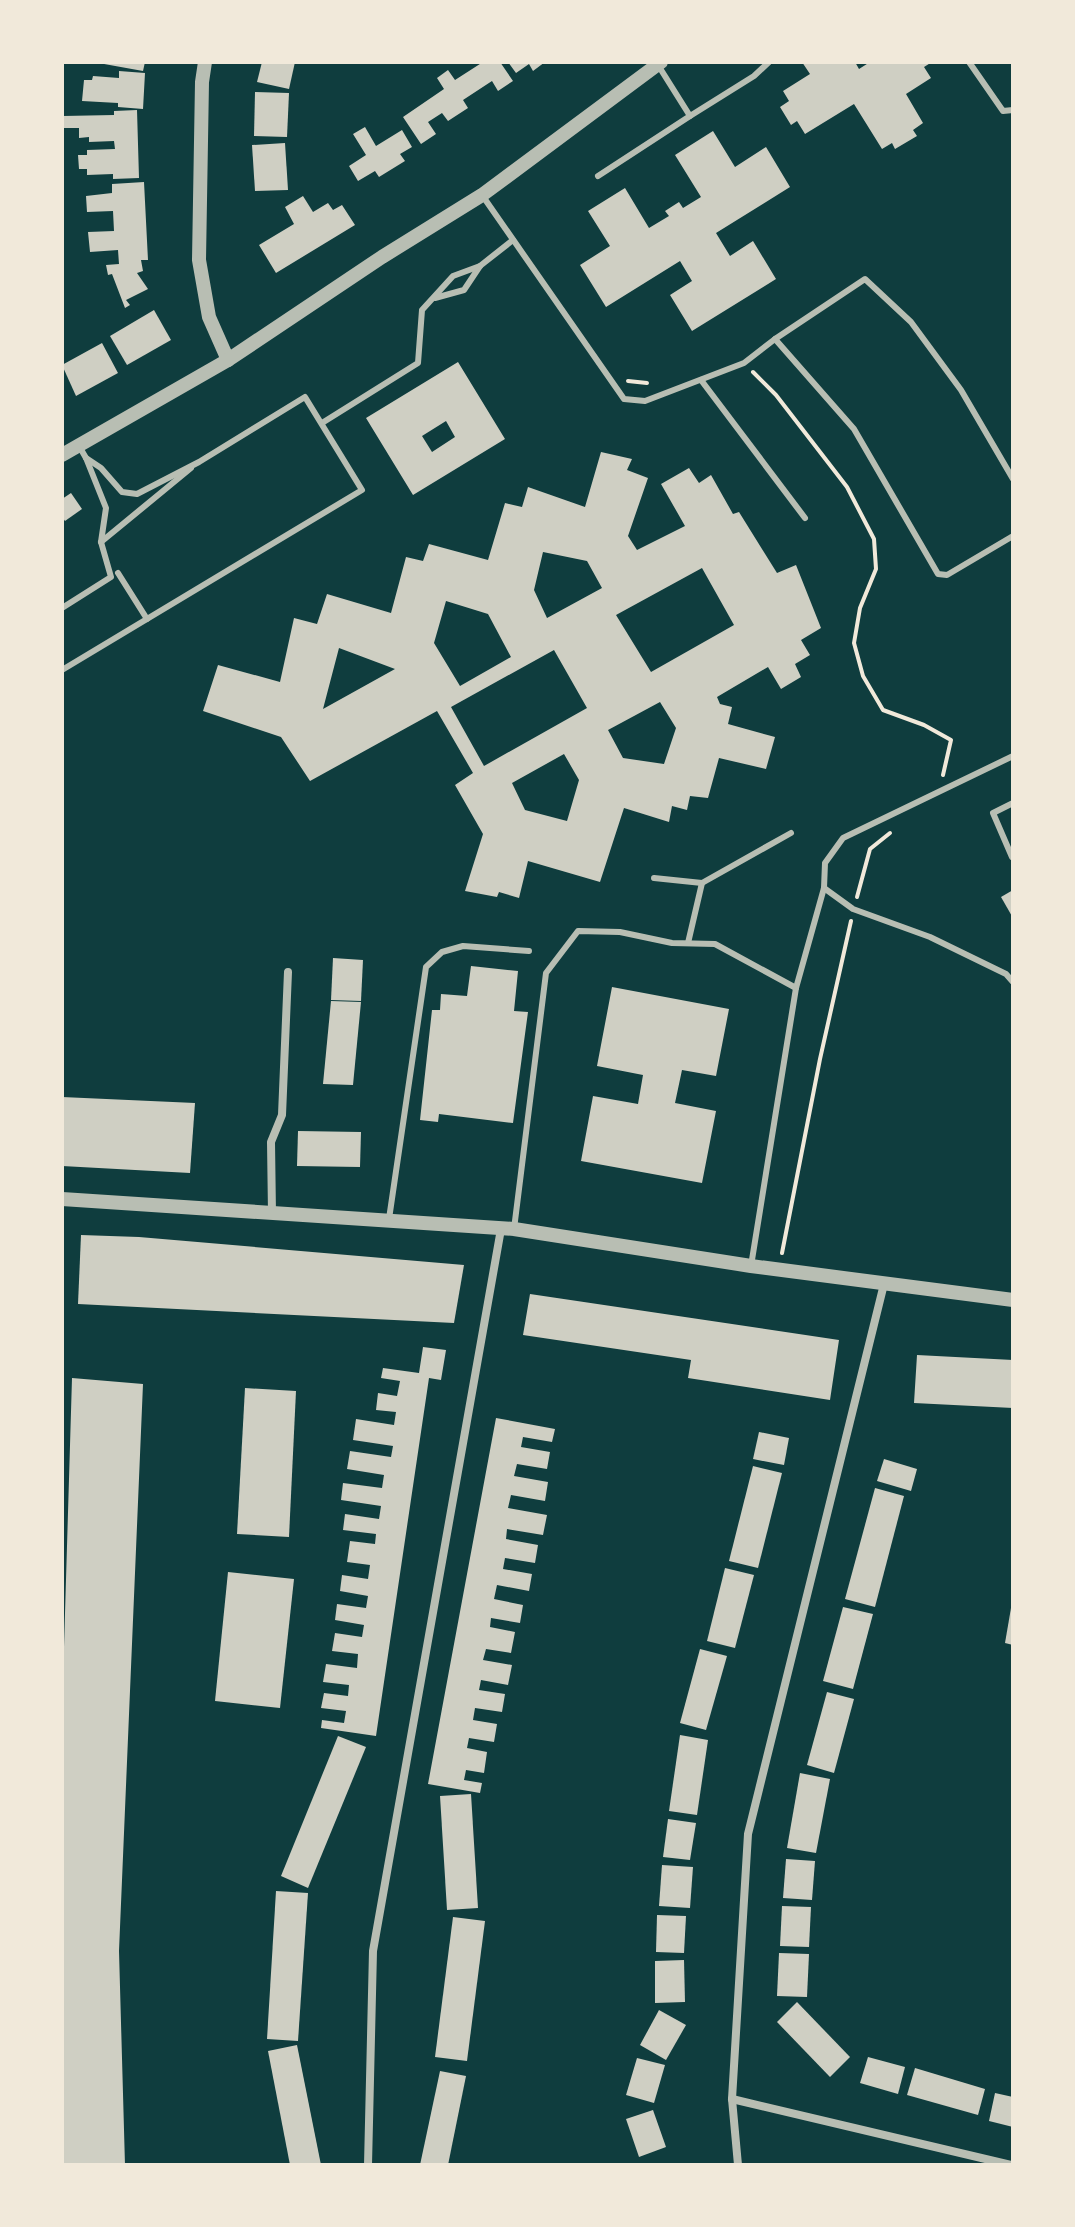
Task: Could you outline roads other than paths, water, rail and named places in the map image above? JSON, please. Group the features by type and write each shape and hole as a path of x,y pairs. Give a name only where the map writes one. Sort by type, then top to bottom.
{"street":[{"path":"205,62 199,260 209,317 228,360"},
{"path":"62,455 82,452 482,195 659,63"},
{"path":"272,1214 271,1142 282,1115 288,972"},
{"path":"62,1199 507,1229 779,1270 1013,1300"},
{"path":"368,2165 373,1951 507,1229"},
{"path":"738,2165 732,2099 748,1834 884,1284"},
{"path":"732,2099 1011,2165"}],"lane":[{"path":"598,176 754,76 769,62"},
{"path":"969,62 1003,111 1013,110"},
{"path":"659,63 690,116"},
{"path":"482,195 624,399 645,401 744,363 865,279 911,322 961,390 1013,479"},
{"path":"322,423 418,363 422,310 453,276 480,266 513,240"},
{"path":"435,298 464,290 480,266"},
{"path":"775,339 854,429 938,574 947,575 1013,536"},
{"path":"701,380 805,518"},
{"path":"62,670 362,490 305,397 199,462 137,494 122,492 82,452"},
{"path":"62,608 111,577 101,542 106,508 82,452"},
{"path":"101,542 199,462"},
{"path":"118,573 147,619"},
{"path":"751,1266 796,988 824,888 825,863 843,838 1013,756"},
{"path":"1012,857 993,813 1013,803"},
{"path":"654,878 702,883 791,833"},
{"path":"688,943 702,883"},
{"path":"824,888 853,909 930,937 1006,974 1013,982"},
{"path":"507,1229 546,973 578,931 620,932 672,943 715,944 796,988"},
{"path":"389,1220 426,967 442,952 463,946 529,951"}]}
